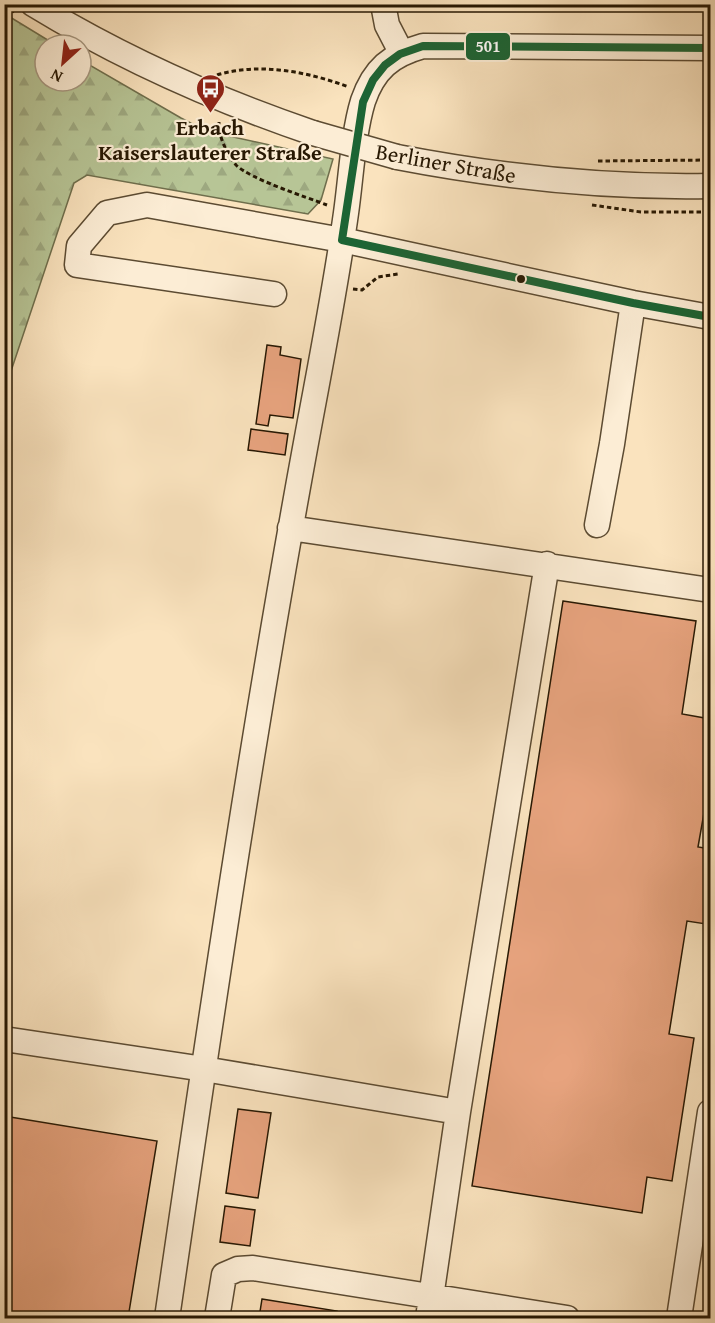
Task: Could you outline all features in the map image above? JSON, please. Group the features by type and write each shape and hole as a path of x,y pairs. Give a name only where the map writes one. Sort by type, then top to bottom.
{"street":[{"name":"Berliner Straße","path":"33,4 77,31 208,95 313,133 397,156 461,169 547,181 666,187 711,186"},
{"path":"383,4 387,26 401,52"},
{"path":"167,1318 290,528 342,240 363,102 370,85 383,65 401,52 423,46 711,48"},
{"path":"666,187 711,180"},
{"path":"666,187 711,193"},
{"path":"274,294 77,265 80,246 107,213 147,205 342,240 633,303 711,317"},
{"path":"597,525 612,444 633,303"},
{"path":"290,528 711,590"},
{"path":"429,1308 458,1112 546,564"},
{"path":"4,1039 204,1069 458,1112"},
{"path":"679,1318 711,1112"},
{"path":"217,1318 224,1275 238,1269 254,1268 429,1308 567,1318"}],"path":[{"path":"216,75 230,71 255,69 285,71 311,75 351,88"},
{"path":"219,122 226,149 237,166 265,181 331,207"},
{"path":"588,161 711,160"}],"green space":[{"path":"5,14 36,33 33,33 33,93 93,93 93,67 206,131 333,159 321,200 308,214 87,175 74,183 5,389"}],"building":[{"path":"267,345 281,347 280,355 301,359 293,418 270,415 268,426 256,424"},
{"path":"251,429 288,434 285,455 248,450"},
{"path":"563,601 696,621 682,714 710,719 710,796 707,796 698,847 710,849 710,892 706,924 687,921 669,1034 694,1038 672,1181 647,1177 642,1213 472,1186"},
{"path":"238,1109 271,1113 258,1198 226,1193"},
{"path":"4,1116 157,1141 128,1318 4,1318"},
{"path":"225,1206 255,1210 250,1246 220,1242"},
{"path":"262,1299 337,1311 336,1318 259,1318"}],"transit line":[{"name":"501","path":"710,48 423,46 400,54 385,65 373,80 363,102 342,240 633,303 710,317"}],"place":[{"name":"Erbach Kaiserslauterer Straße","path":"210,114"}]}
